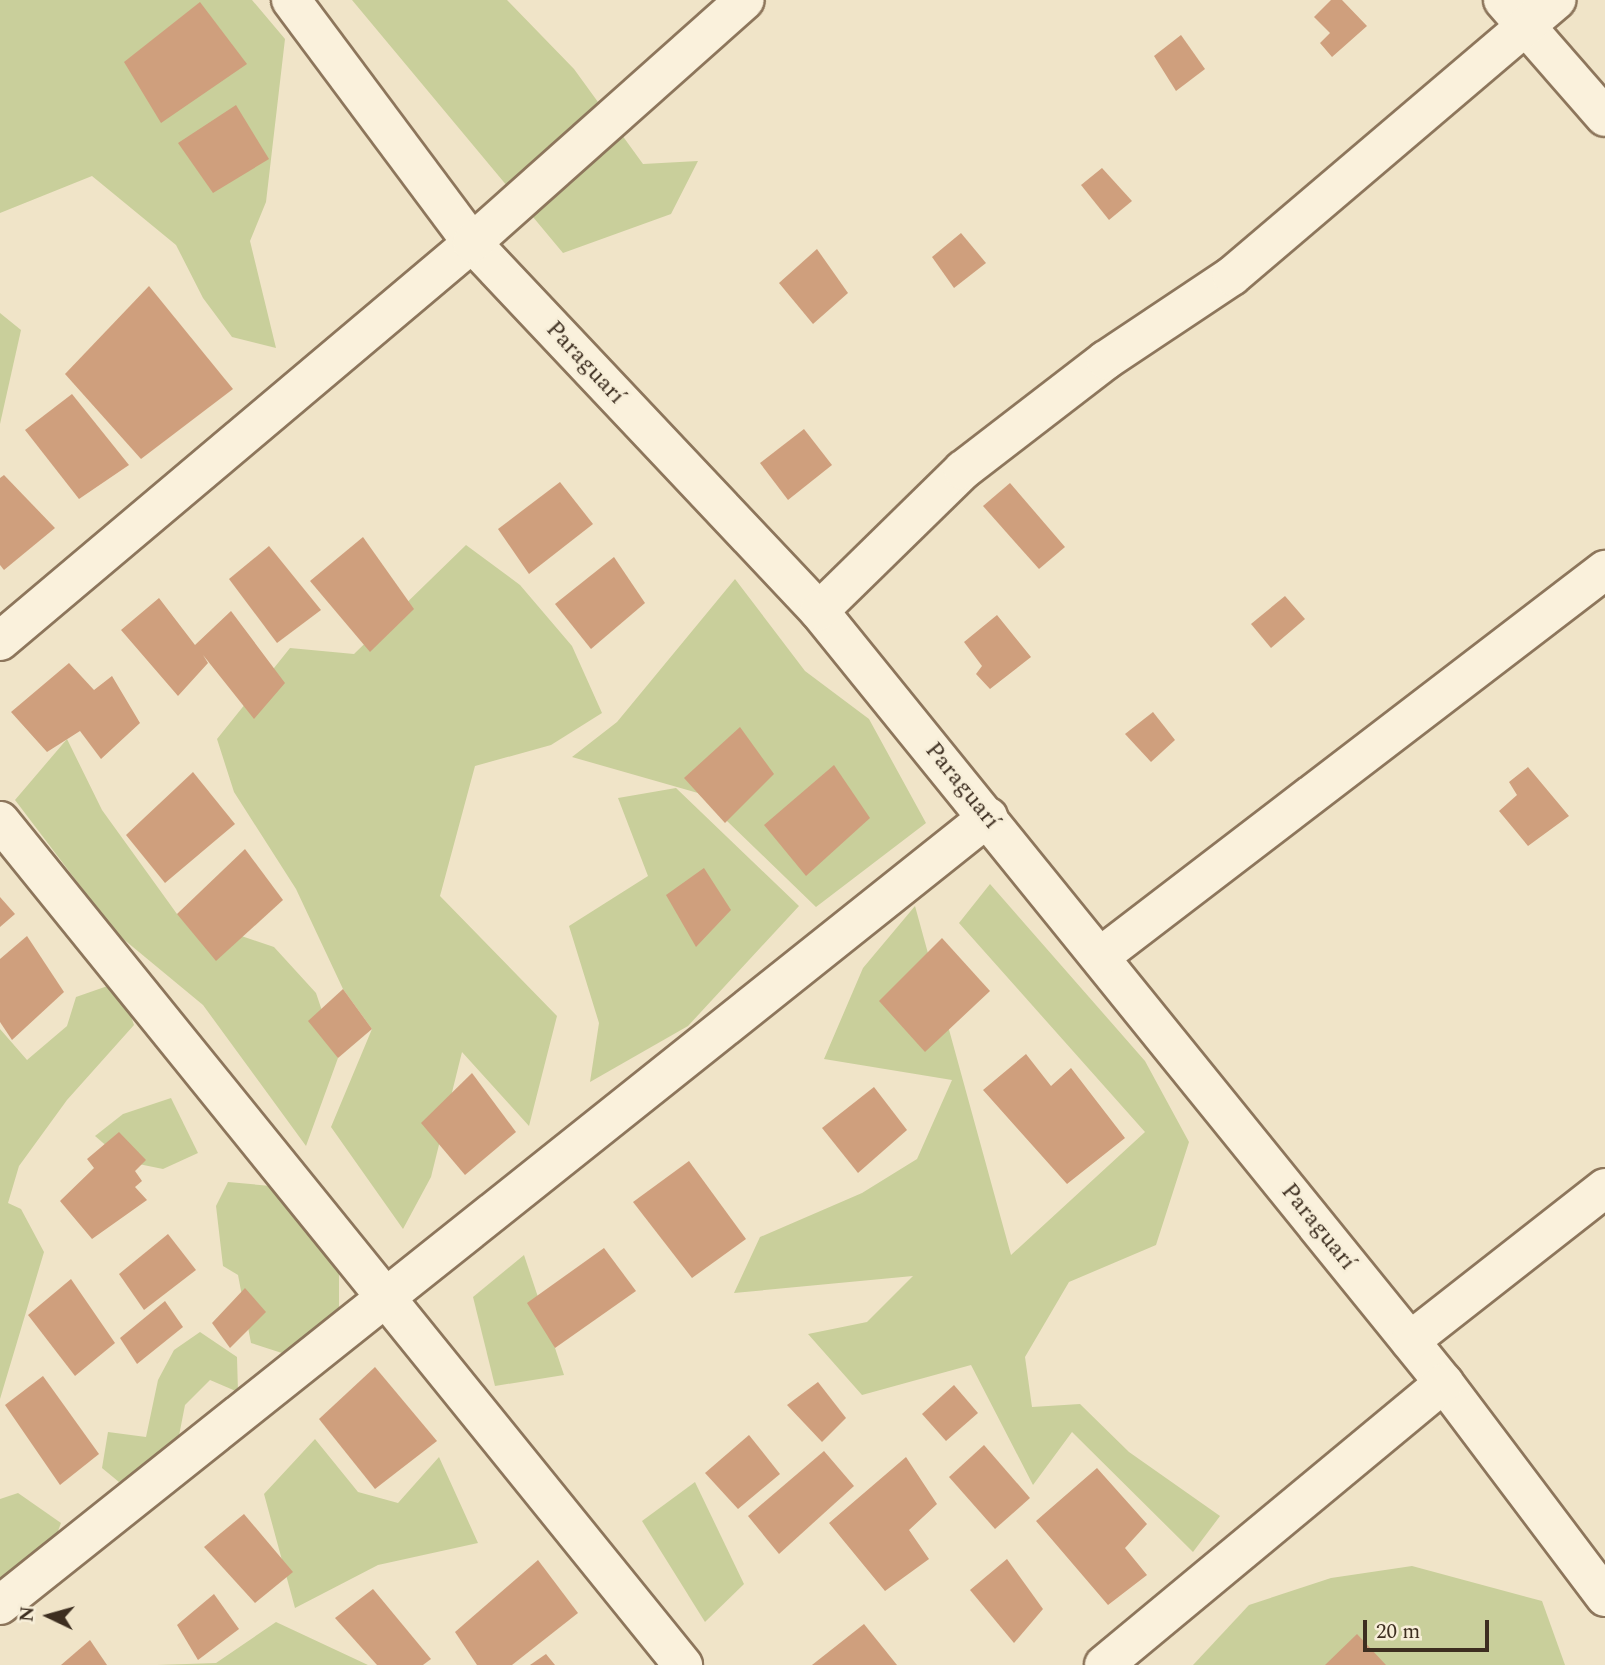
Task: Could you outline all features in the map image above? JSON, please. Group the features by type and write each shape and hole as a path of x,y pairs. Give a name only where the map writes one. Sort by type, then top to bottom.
{"street":[{"name":"Paraguarí","path":"291,0 472,243 819,611 1444,1383 1605,1597"},
{"path":"0,641 472,243 745,0"},
{"path":"819,611 963,470 1106,360 1232,275 1514,13 1556,0"},
{"path":"1514,13 1605,117"},
{"path":"1101,956 1605,570"},
{"path":"0,1605 988,817"},
{"path":"0,821 683,1665"},
{"path":"1410,1341 1605,1188"},
{"path":"1104,1665 1444,1383"}],"green space":[{"path":"0,0 252,0 285,39 266,202 250,241 276,348 232,337 203,298 176,245 92,176 0,213"},
{"path":"352,0 507,0 574,69 643,164 698,161 671,214 563,253"},
{"path":"0,313 21,330 0,424"},
{"path":"466,545 520,585 572,646 602,713 551,745 475,766 440,896 557,1016 529,1126 462,1052 431,1177 403,1229 331,1127 372,1029 343,989 296,889 234,792 217,739 290,648 354,654"},
{"path":"735,579 805,671 869,719 926,823 816,907 698,793 572,757 617,722"},
{"path":"67,739 102,810 177,914 274,947 316,993 338,1058 306,1146 203,1005 116,933 15,800"},
{"path":"676,788 799,906 688,1026 590,1082 599,1023 569,926 648,876 618,798"},
{"path":"990,884 1145,1061 1189,1142 1156,1245 1069,1282 1025,1357 1032,1407 1080,1404 1129,1452 1220,1516 1193,1552 1072,1432 1033,1485 971,1365 862,1395 808,1334 867,1322 913,1276 734,1293 760,1237 862,1193 917,1159 952,1080 824,1059 863,968 915,906 1011,1255 1145,1132 959,923"},
{"path":"119,982 134,1025 67,1100 19,1166 8,1203 21,1209 44,1252 0,1399 0,1029 27,1060 67,1026 76,997"},
{"path":"171,1098 198,1153 163,1169 124,1161 95,1136 123,1114"},
{"path":"228,1182 282,1187 339,1253 339,1312 285,1354 251,1343 238,1275 223,1266 216,1206"},
{"path":"524,1255 564,1375 495,1386 473,1297"},
{"path":"200,1332 237,1357 238,1392 210,1380 185,1405 177,1446 119,1482 102,1468 108,1432 146,1437 158,1380 174,1350"},
{"path":"315,1439 358,1492 398,1503 439,1457 478,1543 378,1565 295,1608 264,1494"},
{"path":"695,1482 744,1584 705,1622 642,1521"},
{"path":"18,1493 61,1523 50,1553 0,1582 0,1499"},
{"path":"1412,1566 1542,1601 1565,1665 1193,1665 1249,1605 1331,1578"},
{"path":"276,1622 368,1665 157,1665 216,1663"}],"building":[{"path":"1331,0 1342,0 1367,26 1332,57 1320,43 1330,33 1314,17"},
{"path":"200,2 247,64 161,123 124,62"},
{"path":"1181,35 1205,69 1176,91 1154,56"},
{"path":"236,105 269,159 213,193 178,143"},
{"path":"1102,168 1132,201 1109,220 1081,185"},
{"path":"961,233 986,263 954,288 932,257"},
{"path":"817,249 848,293 813,324 779,283"},
{"path":"149,286 233,389 141,459 65,374"},
{"path":"72,394 129,465 79,499 25,430"},
{"path":"804,429 832,465 788,500 760,463"},
{"path":"4,475 55,528 4,570 0,565 0,478"},
{"path":"560,482 593,524 529,574 498,529"},
{"path":"1010,483 1065,547 1039,569 983,506"},
{"path":"363,537 414,609 370,652 310,581"},
{"path":"269,546 321,610 277,643 229,579"},
{"path":"614,557 645,603 591,649 555,604"},
{"path":"1285,596 1305,619 1271,648 1251,624"},
{"path":"159,598 195,645 231,611 285,683 254,719 203,655 208,663 178,696 121,630"},
{"path":"997,615 1031,657 990,689 976,674 982,666 964,642"},
{"path":"69,663 94,690 112,676 140,723 101,759 80,731 47,752 11,712"},
{"path":"1153,712 1175,740 1151,762 1125,734"},
{"path":"740,727 774,774 725,823 684,778"},
{"path":"834,765 870,818 806,876 764,825"},
{"path":"1528,767 1569,816 1528,846 1499,811 1517,795 1509,782"},
{"path":"193,772 235,824 165,883 126,835"},
{"path":"245,849 283,900 216,961 177,914"},
{"path":"704,868 731,910 696,947 666,895"},
{"path":"0,897 15,914 0,927"},
{"path":"27,936 64,992 12,1040 0,1022 0,959"},
{"path":"942,938 990,991 925,1052 879,1001"},
{"path":"343,989 372,1029 338,1058 308,1021"},
{"path":"1026,1054 1051,1086 1071,1068 1125,1138 1067,1184 983,1090"},
{"path":"472,1073 516,1132 465,1175 421,1123"},
{"path":"874,1087 907,1130 858,1173 822,1128"},
{"path":"119,1132 146,1160 135,1171 142,1181 135,1187 147,1200 92,1239 60,1201 94,1168 87,1159"},
{"path":"689,1161 746,1239 692,1278 633,1202"},
{"path":"168,1234 196,1270 144,1310 119,1274"},
{"path":"604,1248 636,1291 555,1348 527,1303"},
{"path":"71,1279 115,1343 75,1376 28,1315"},
{"path":"245,1288 266,1312 230,1348 212,1323"},
{"path":"165,1301 183,1327 137,1364 120,1338"},
{"path":"375,1367 437,1441 375,1489 319,1419"},
{"path":"43,1376 99,1454 60,1485 5,1405"},
{"path":"818,1382 846,1418 822,1442 787,1405"},
{"path":"954,1385 978,1413 946,1441 922,1414"},
{"path":"749,1435 780,1474 738,1509 705,1473"},
{"path":"984,1445 1030,1498 995,1529 949,1477"},
{"path":"824,1451 854,1486 779,1554 748,1516"},
{"path":"906,1457 937,1504 909,1530 929,1559 885,1591 829,1523"},
{"path":"1097,1468 1147,1524 1125,1548 1147,1575 1108,1605 1036,1521"},
{"path":"244,1514 293,1572 255,1603 204,1547"},
{"path":"1007,1559 1043,1609 1014,1643 970,1590"},
{"path":"538,1560 578,1613 512,1665 477,1665 455,1632"},
{"path":"373,1589 431,1659 423,1665 377,1665 335,1618"},
{"path":"214,1594 239,1629 198,1660 177,1625"},
{"path":"864,1624 897,1665 812,1665"},
{"path":"1357,1634 1386,1665 1325,1665"},
{"path":"90,1640 107,1665 61,1665"},
{"path":"546,1654 555,1665 530,1665"}]}
